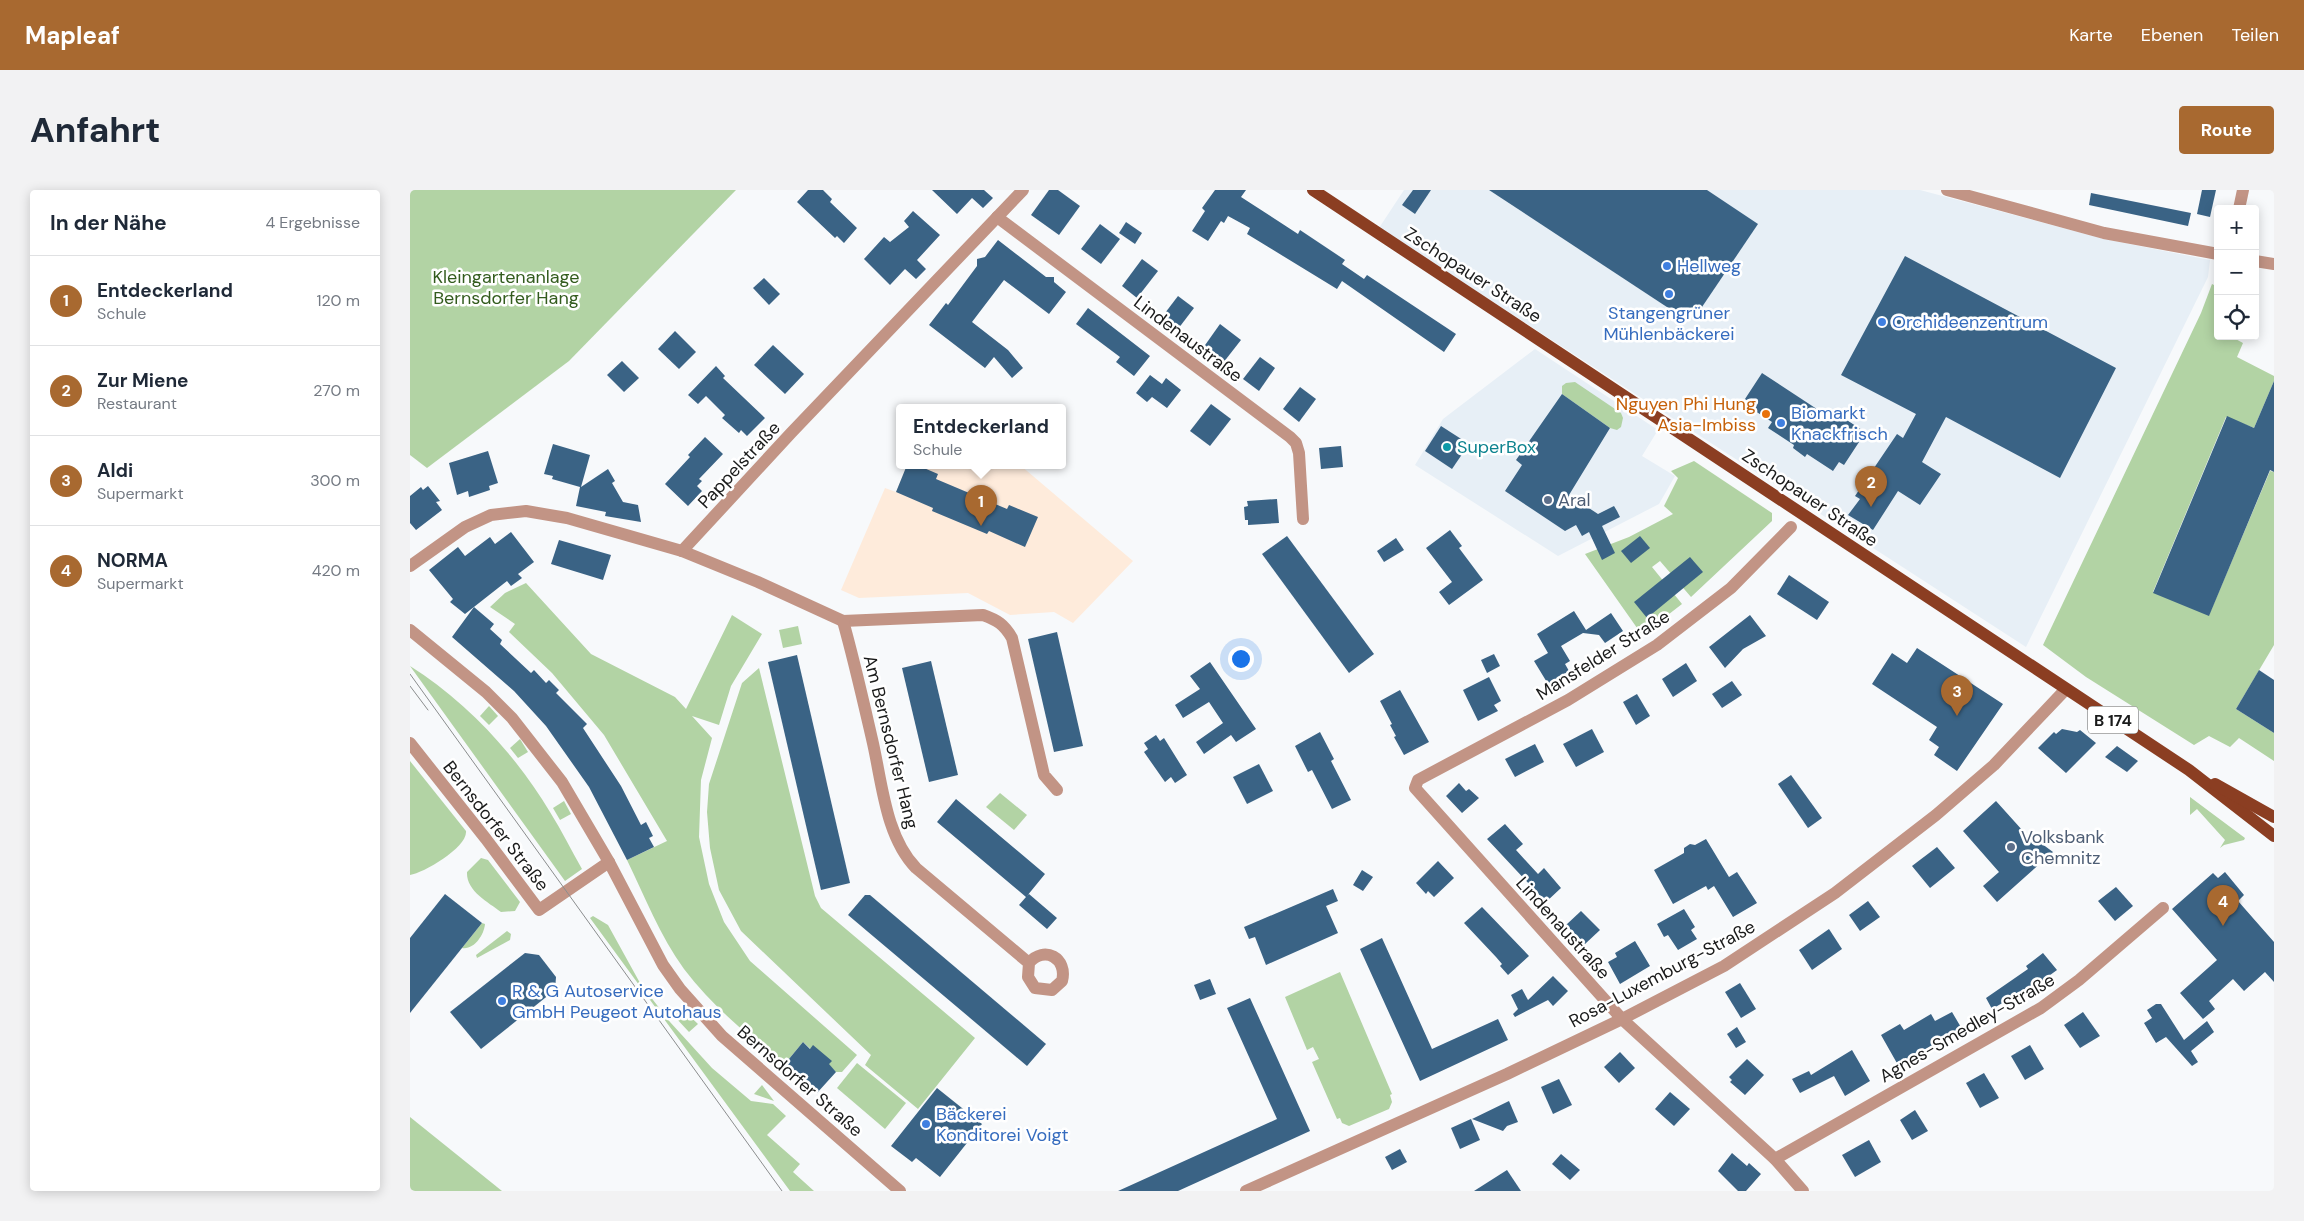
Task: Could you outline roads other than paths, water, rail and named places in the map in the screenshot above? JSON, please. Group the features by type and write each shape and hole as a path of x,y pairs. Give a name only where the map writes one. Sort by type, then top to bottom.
{"main road":[{"name":"Zschopauer Straße","path":"1313,190 2188,770 2274,836"},
{"name":"Zschopauer Straße","path":"2188,770 2255,805 2274,818"}],"street":[{"name":"Pappelstraße","path":"682,551 1023,190"},
{"path":"1947,190 2104,233 2214,253"},
{"path":"2240,205 2243,190"},
{"name":"Lindenaustraße","path":"997,217 1290,437 1296,443 1299,453 1303,519"},
{"path":"2259,261 2274,264"},
{"path":"410,566 465,527 491,515 526,511 567,518 682,551 758,582 843,621 983,615 998,620 1005,626 1012,638 1044,774 1057,790"},
{"name":"Mansfelder Straße","path":"1415,785 1418,780 1595,685 1657,645 1731,588 1791,527"},
{"name":"Am Bernsdorfer Hang","path":"843,621 859,681 889,816 904,854 916,868 1029,964"},
{"name":"Bernsdorfer Straße","path":"410,630 479,686 512,718 562,782 609,862 663,964 680,989 722,1036 900,1191"},
{"name":"Rosa-Luxemburg-Straße","path":"1246,1191 1507,1074 1622,1019 1724,966 1834,893 1967,788 2000,758 2066,689"},
{"name":"Bernsdorfer Straße","path":"410,743 539,910 609,862"},
{"name":"Lindenaustraße","path":"1415,785 1416,791 1622,1019 1775,1159 1803,1191"},
{"name":"Agnes-Smedley-Straße","path":"1775,1159 2041,1008 2079,980 2163,908"}],"tram line":[{"path":"410,674 782,1191"},
{"path":"410,686 428,710"}],"place":[{"name":"Hellweg","path":"1667,266"},
{"name":"Stangengrüner Mühlenbäckerei","path":"1669,294"},
{"name":"Orchideenzentrum","path":"1882,322"},
{"name":"Nguyen Phi Hung Asia-Imbiss","path":"1766,414"},
{"name":"Biomarkt Knackfrisch","path":"1781,423"},
{"name":"SuperBox","path":"1447,447"},
{"name":"Aral","path":"1548,500"},
{"name":"Zur Miene","path":"1871,507"},
{"name":"Entdeckerland","path":"981,526"},
{"name":"Aldi","path":"1957,716"},
{"name":"Volksbank Chemnitz","path":"2011,847"},
{"name":"NORMA","path":"2223,926"},
{"name":"R & G Autoservice GmbH Peugeot Autohaus","path":"502,1001"},
{"name":"Bäckerei Konditorei Voigt","path":"926,1124"}],"park label":[{"name":"Kleingartenanlage Bernsdorfer Hang","path":"506,287"}]}
